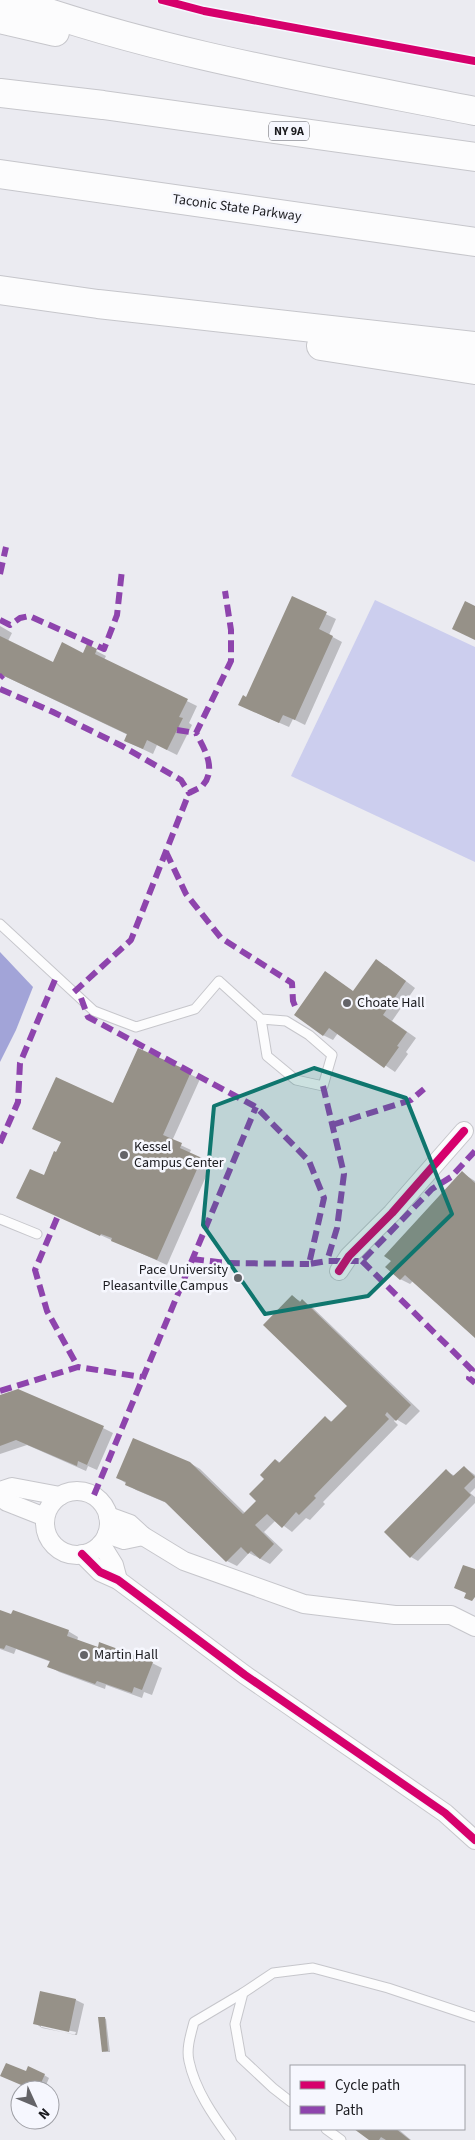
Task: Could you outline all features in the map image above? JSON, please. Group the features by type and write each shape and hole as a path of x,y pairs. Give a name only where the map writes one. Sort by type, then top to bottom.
{"main road":[{"path":"11,0 124,36 272,70 475,111"},
{"path":"0,18 100,44 124,36"},
{"path":"0,74 67,86 103,105"},
{"name":"NY 9A","path":"0,93 103,105 475,158"},
{"name":"Taconic State Parkway","path":"0,174 475,242"},
{"path":"0,290 164,311 475,346"},
{"path":"164,311 264,335 330,348 475,370"}],"street":[{"path":"339,1272 349,1256 392,1213 464,1131"},
{"path":"0,1491 12,1487 60,1496"},
{"path":"104,1539 93,1551 82,1554 62,1551 54,1545 47,1532 46,1517 53,1502 60,1496 76,1491 86,1492 100,1501 108,1516 104,1539 118,1580"},
{"path":"0,1497 7,1502 46,1517"},
{"path":"108,1516 130,1524 143,1536 184,1561 304,1604 395,1615 450,1615 475,1627"},
{"path":"104,1539 124,1540 143,1536"},
{"path":"82,1554 100,1572 118,1580 245,1675 445,1813 475,1840"}],"lane":[{"path":"0,924 94,1012 136,1027 195,1009 219,981 260,1019 266,1056 296,1080 323,1086 332,1055 309,1035 286,1021 260,1019"},
{"path":"0,1219 37,1234"},
{"path":"231,2140 214,2118 200,2091 188,2060 189,2039 194,2022 273,1973 313,1968 388,1988 475,2017"},
{"path":"242,1993 235,2024 241,2058 290,2101"},
{"path":"327,2130 341,2140"}],"highlighted area":[{"path":"314,1068 406,1098 452,1214 368,1296 265,1314 203,1225 214,1106"}],"shaded area":[{"path":"375,600 475,647 475,862 291,776"}],"water":[{"path":"0,952 33,987 16,1030 0,1062"}],"building":[{"path":"292,596 327,612 319,629 333,636 295,720 283,715 279,723 238,705 243,695 246,697"},
{"path":"465,601 475,606 475,640 452,629"},
{"path":"0,636 53,662 62,642 83,653 87,644 97,649 95,654 188,699 179,717 183,718 167,750 147,740 143,749 124,741 127,734 0,674"},
{"name":"Choate Hall","path":"376,959 406,981 383,1015 407,1032 384,1068 329,1028 323,1036 294,1015 325,971 353,991"},
{"name":"Kessel Campus Center","path":"138,1048 191,1072 163,1135 182,1143 180,1148 202,1158 157,1260 111,1241 112,1238 101,1234 100,1236 16,1198 30,1169 44,1175 54,1151 56,1152 61,1142 32,1129 56,1077 113,1103"},
{"path":"462,1171 475,1183 475,1338 405,1275 400,1280 385,1267 391,1261 384,1256"},
{"path":"292,1295 300,1302 302,1299 411,1405 396,1421 387,1412 385,1415 389,1419 314,1496 316,1498 299,1515 296,1512 282,1528 267,1514 255,1525 274,1544 260,1559 251,1551 248,1554 241,1547 226,1562 165,1502 125,1485 126,1482 116,1478 133,1438 190,1462 243,1514 256,1501 249,1494 264,1479 260,1475 275,1459 279,1463 325,1416 331,1422 347,1406 263,1325"},
{"path":"18,1389 104,1426 87,1465 78,1461 77,1466 16,1440 0,1446 0,1395"},
{"path":"464,1466 475,1477 464,1488 471,1495 410,1558 384,1532 446,1469 453,1476"},
{"path":"463,1565 475,1569 475,1597 472,1601 464,1598 466,1593 454,1588"},
{"name":"Martin Hall","path":"0,1610 11,1614 13,1610 69,1630 67,1636 98,1647 99,1642 153,1662 142,1690 134,1687 132,1693 97,1681 95,1684 47,1667 50,1661 6,1645 4,1649 0,1648"},
{"path":"40,1991 76,1999 69,2032 33,2024"},
{"path":"98,2017 105,2017 108,2051 102,2052"},
{"path":"6,2063 26,2071 28,2066 45,2074 42,2080 10,2080 0,2076"},
{"path":"355,2130 397,2130 410,2140 386,2140 381,2137 379,2140 369,2140"}],"marked path":[{"path":"0,574 6,547"},
{"path":"0,620 10,625 20,618 29,616 104,649 117,615 122,570"},
{"path":"177,730 196,733 231,661 231,630 225,591"},
{"path":"0,678 3,675"},
{"path":"0,689 53,712 122,746 181,780 189,793 202,786 209,772 208,759 196,733"},
{"path":"74,992 131,940 189,793"},
{"path":"166,852 186,894 221,938 292,983 293,1001 297,1011"},
{"path":"0,1143 18,1102 20,1063 57,975"},
{"path":"81,998 88,1017 256,1107 309,1161 324,1198 309,1264 327,1261 362,1261 432,1189 451,1177 475,1151"},
{"path":"323,1086 344,1174 337,1228 327,1261"},
{"path":"332,1125 411,1100 424,1089"},
{"path":"94,1495 256,1107"},
{"path":"57,1218 35,1270 47,1311 78,1367"},
{"path":"192,1259 227,1263 309,1264"},
{"path":"362,1261 472,1370 469,1378 475,1383"},
{"path":"0,1391 78,1367 142,1377"}],"cycle path":[{"path":"162,0 204,11 475,61"},
{"path":"339,1271 349,1256 392,1213 464,1131"},
{"path":"82,1554 100,1572 118,1580 245,1675 445,1813 475,1840"}],"place":[{"name":"Choate Hall","path":"347,1003"},
{"name":"Kessel Campus Center","path":"124,1155"},
{"name":"Pace University Pleasantville Campus","path":"238,1278"},
{"name":"Martin Hall","path":"84,1655"}]}
